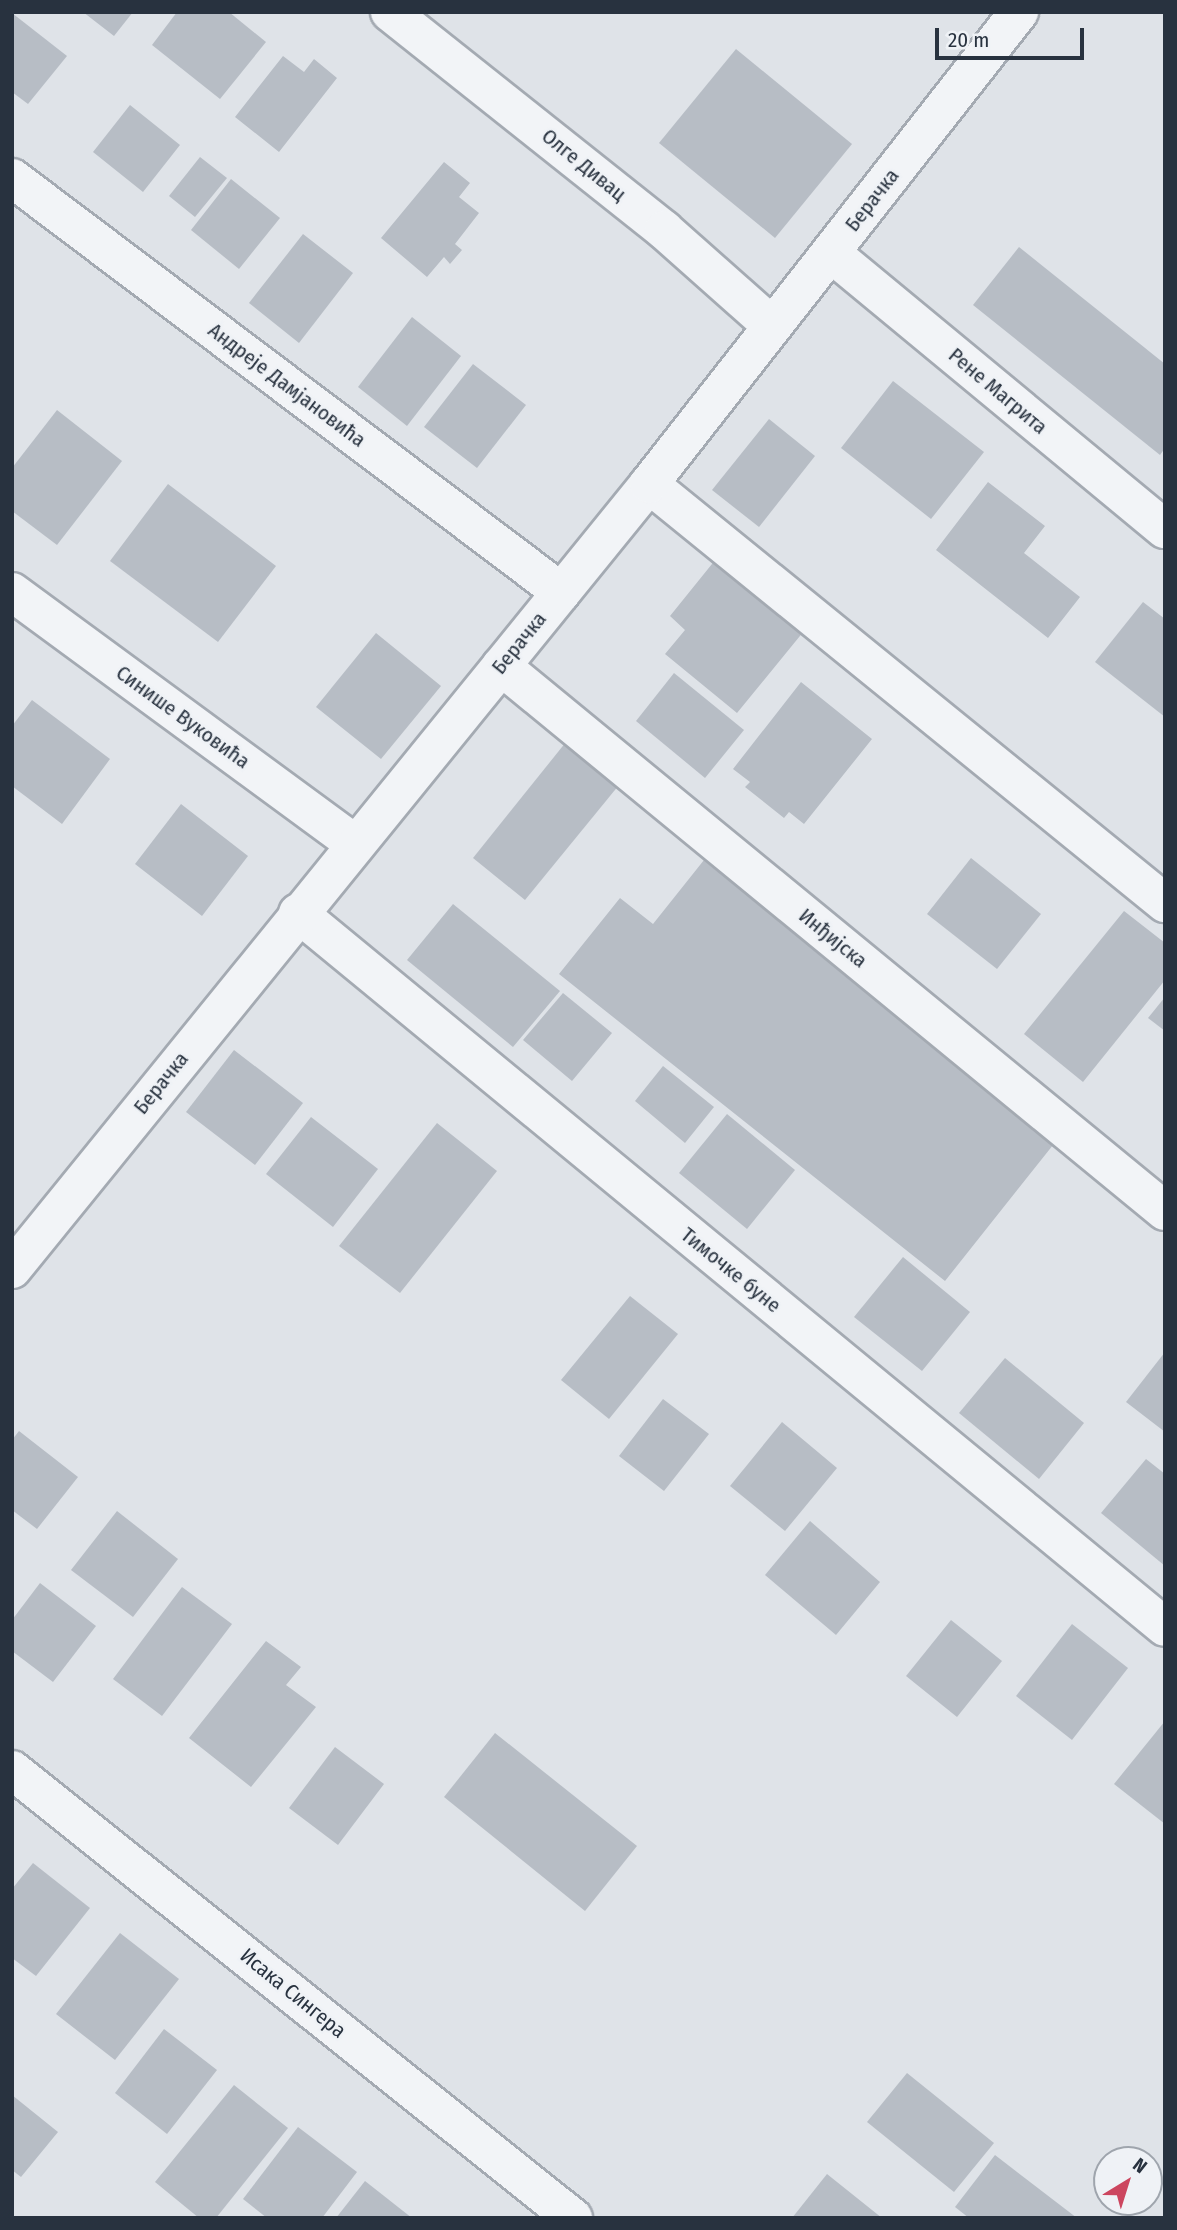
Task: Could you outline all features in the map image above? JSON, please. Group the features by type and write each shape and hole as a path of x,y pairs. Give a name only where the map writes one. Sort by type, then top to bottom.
{"street":[{"name":"Олге Дивац","path":"390,12 664,230 771,325"},
{"name":"Берачка","path":"12,1269 354,843 649,484 1019,12"},
{"name":"Андреје Дамјановића","path":"12,178 561,592"},
{"name":"Рене Магрита","path":"831,253 1165,530"},
{"path":"649,484 1165,903"},
{"name":"Синише Вуковића","path":"12,592 354,843"},
{"name":"Инђијска","path":"501,666 1165,1211"},
{"name":"Тимочке буне","path":"298,913 1165,1628"},
{"name":"Исака Сингера","path":"12,1770 573,2218"}],"building":[{"path":"83,12 133,12 114,36"},
{"path":"177,12 229,12 266,42 220,99 152,45"},
{"path":"12,13 67,56 28,104 12,92"},
{"path":"736,49 852,144 775,238 659,143"},
{"path":"283,56 304,72 314,59 337,78 279,152 235,117"},
{"path":"130,105 180,145 143,192 93,152"},
{"path":"200,157 227,178 195,217 169,196"},
{"path":"444,162 470,183 459,197 479,213 455,244 462,250 450,264 444,257 427,277 381,238"},
{"path":"231,179 280,218 239,269 191,230"},
{"path":"303,234 353,273 299,343 249,303"},
{"path":"1019,247 1165,364 1165,448 1160,455 973,305"},
{"path":"412,317 461,356 407,426 358,387"},
{"path":"473,364 526,405 477,468 424,427"},
{"path":"893,381 984,452 931,519 841,448"},
{"path":"57,410 122,461 57,545 12,511 12,468"},
{"path":"769,419 815,456 759,527 712,490"},
{"path":"988,482 1045,526 1024,553 1080,597 1048,638 936,550"},
{"path":"168,484 276,566 218,642 110,561"},
{"path":"716,559 804,631 737,713 665,654 685,630 670,616"},
{"path":"1143,602 1165,619 1165,717 1095,662"},
{"path":"376,633 441,686 381,759 316,707"},
{"path":"674,673 744,730 705,778 636,721"},
{"path":"801,682 872,739 804,824 789,812 784,818 745,787 750,782 733,769"},
{"path":"32,700 110,759 62,824 12,786 12,726"},
{"path":"566,742 619,785 525,900 473,858"},
{"path":"181,804 248,856 202,916 135,864"},
{"path":"971,858 1041,914 997,969 927,914"},
{"path":"704,860 1057,1140 945,1281 559,974 620,898 653,924"},
{"path":"453,904 560,991 513,1047 407,960"},
{"path":"1124,911 1165,943 1165,980 1083,1082 1024,1034"},
{"path":"563,993 612,1033 572,1081 523,1040"},
{"path":"1165,997 1165,1031 1148,1018"},
{"path":"234,1050 303,1103 255,1165 186,1112"},
{"path":"663,1066 714,1107 685,1143 635,1101"},
{"path":"727,1114 795,1170 747,1229 679,1173"},
{"path":"311,1117 378,1169 333,1227 266,1174"},
{"path":"437,1123 497,1171 400,1293 339,1246"},
{"path":"903,1257 970,1312 922,1371 854,1317"},
{"path":"630,1296 678,1334 609,1419 561,1380"},
{"path":"1165,1352 1165,1432 1126,1402"},
{"path":"1005,1358 1084,1423 1039,1479 959,1413"},
{"path":"663,1399 709,1434 664,1491 619,1456"},
{"path":"782,1422 837,1468 785,1531 730,1486"},
{"path":"19,1431 78,1477 37,1529 12,1510 12,1440"},
{"path":"1146,1459 1165,1474 1165,1566 1101,1513"},
{"path":"117,1511 178,1559 133,1617 71,1570"},
{"path":"810,1521 880,1582 836,1635 765,1575"},
{"path":"40,1583 96,1626 53,1682 12,1651 12,1620"},
{"path":"182,1587 232,1624 162,1716 113,1679"},
{"path":"951,1620 1002,1661 957,1717 906,1676"},
{"path":"1072,1624 1128,1668 1072,1740 1016,1696"},
{"path":"266,1641 301,1667 286,1685 316,1707 251,1787 189,1738"},
{"path":"1165,1721 1165,1824 1114,1784"},
{"path":"495,1733 637,1846 585,1911 444,1797"},
{"path":"335,1747 384,1784 338,1845 289,1808"},
{"path":"33,1863 90,1908 36,1976 12,1958 12,1889"},
{"path":"120,1933 179,1979 115,2060 56,2014"},
{"path":"164,2029 217,2070 167,2134 115,2093"},
{"path":"907,2073 994,2143 954,2192 867,2122"},
{"path":"234,2085 288,2128 216,2218 199,2218 155,2182"},
{"path":"12,2095 58,2132 21,2177 12,2170"},
{"path":"298,2127 357,2172 322,2218 267,2218 243,2199"},
{"path":"995,2155 1077,2218 969,2218 955,2207"},
{"path":"827,2174 882,2218 792,2218"},
{"path":"365,2181 412,2218 336,2218"}]}
